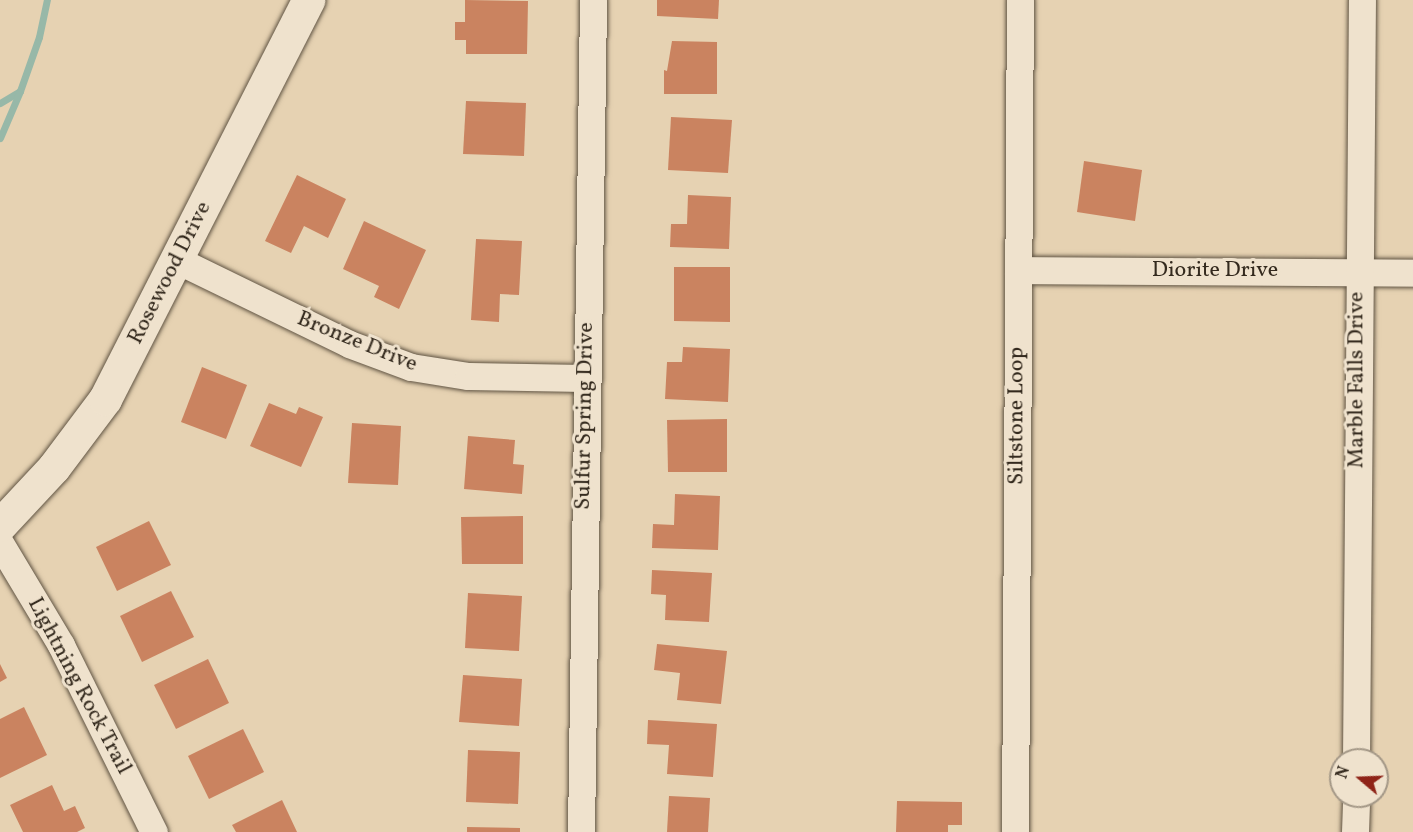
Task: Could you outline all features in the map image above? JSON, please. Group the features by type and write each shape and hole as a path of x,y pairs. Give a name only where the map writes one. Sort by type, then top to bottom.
{"street":[{"name":"Rosewood Drive","path":"0,525 54,466 105,399 308,0"},
{"name":"Sulfur Spring Drive","path":"581,832 585,378 593,0"},
{"name":"Siltstone Loop","path":"1015,832 1020,0"},
{"name":"Marble Falls Drive","path":"1356,748 1358,272 1362,0"},
{"name":"Bronze Drive","path":"177,260 349,344 411,367 468,376 585,378"},
{"name":"Diorite Drive","path":"1018,270 1413,273"},
{"name":"Lightning Rock Trail","path":"0,543 61,645 154,832"},
{"path":"1356,808 1356,832"}],"building":[{"path":"465,0 528,1 527,54 466,54 466,40 455,40 455,22 465,22"},
{"path":"657,0 719,0 718,19 657,16"},
{"path":"672,41 717,42 717,94 664,94 664,70 667,71"},
{"path":"466,101 526,103 524,156 463,154"},
{"path":"671,117 732,120 728,173 668,170"},
{"path":"1084,161 1142,170 1135,221 1077,212"},
{"path":"297,175 346,199 328,238 304,226 291,253 265,241"},
{"path":"688,195 731,197 729,249 670,247 671,224 687,224"},
{"path":"364,221 426,250 399,309 374,297 379,286 343,269"},
{"path":"476,239 522,241 519,295 500,294 499,322 471,320"},
{"path":"674,267 730,267 730,322 674,321"},
{"path":"683,347 730,349 728,402 665,399 667,362 682,362"},
{"path":"202,367 247,385 226,439 181,422"},
{"path":"269,403 296,414 299,407 323,417 301,467 250,446"},
{"path":"727,419 727,472 668,472 667,420"},
{"path":"352,423 401,426 398,485 348,483"},
{"path":"468,436 515,440 513,464 524,465 522,494 464,489"},
{"path":"675,494 720,496 718,550 652,548 653,524 674,525"},
{"path":"523,516 523,564 462,564 461,517"},
{"path":"149,521 171,565 117,591 96,547"},
{"path":"652,570 712,573 709,622 665,620 666,595 651,594"},
{"path":"171,591 194,637 142,662 120,616"},
{"path":"468,593 522,596 519,651 465,648"},
{"path":"657,644 727,651 721,704 677,700 680,673 654,670"},
{"path":"208,659 229,703 176,729 154,685"},
{"path":"0,664 7,678 0,682"},
{"path":"463,675 522,679 519,726 459,722"},
{"path":"24,707 47,755 0,778 0,719"},
{"path":"648,720 717,724 713,777 667,774 669,745 647,744"},
{"path":"243,729 264,772 209,799 188,756"},
{"path":"468,750 520,752 518,804 466,802"},
{"path":"52,785 64,811 75,806 85,828 77,832 23,832 10,805"},
{"path":"669,796 710,798 708,832 667,832"},
{"path":"282,800 297,832 236,832 232,825"},
{"path":"897,801 962,802 962,825 948,825 948,832 896,832"},
{"path":"467,827 520,828 520,832 467,832"}],"waterway":[{"path":"0,103 20,91 39,37 47,0"},
{"path":"0,138 20,91"}]}
